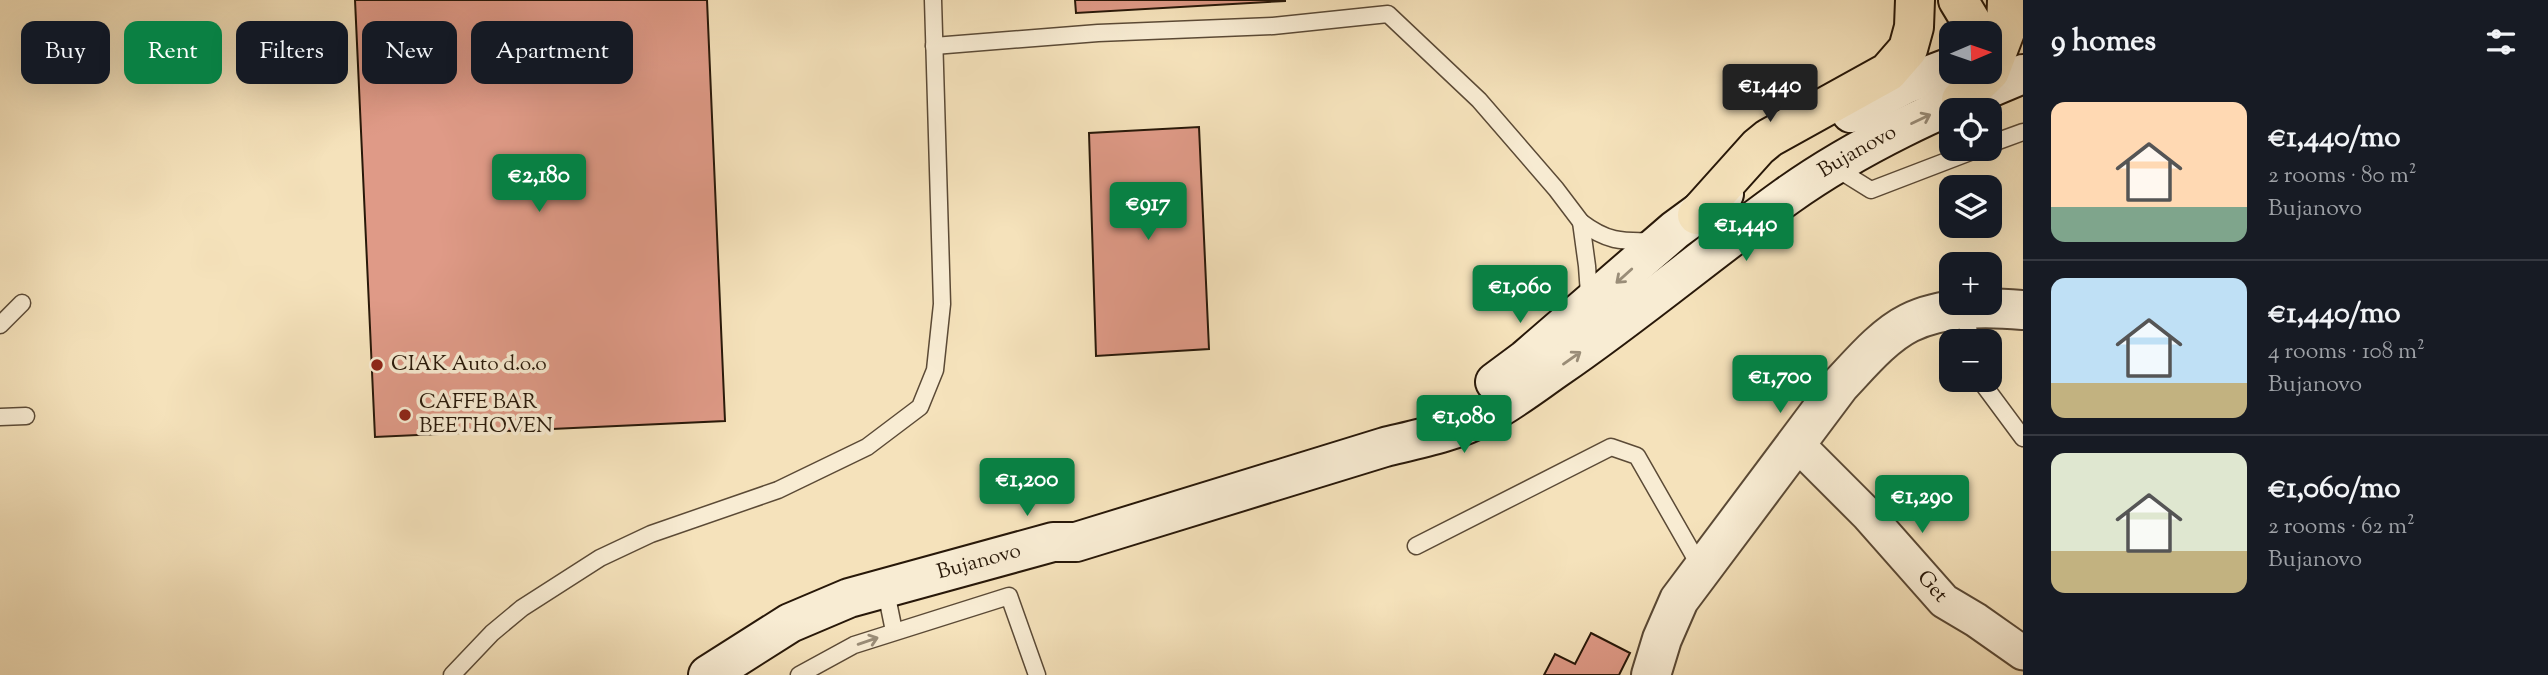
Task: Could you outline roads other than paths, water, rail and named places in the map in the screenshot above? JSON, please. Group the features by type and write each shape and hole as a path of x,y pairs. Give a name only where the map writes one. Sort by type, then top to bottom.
{"highway":[{"path":"1686,222 1769,138 1888,72 1908,48 1914,27 1915,0"},
{"path":"1958,0 1974,21"},
{"path":"2002,46 2006,29 2007,0"}],"main road":[{"name":"Bujanovo","path":"1385,447 1472,398 1526,359 1686,222 1778,154 1906,84 1939,84"},
{"name":"Bujanovo","path":"708,675 737,654 790,623 849,598 1053,542 1076,542 1385,447 1432,436 1484,416 1619,326 1722,243 1832,166 1875,142 1956,84"},
{"path":"1651,675 1662,639 1679,600 1840,385 1869,353 1909,323 1946,312 1967,326 1988,307 2023,310"}],"street":[{"name":"Get","path":"1796,443 1868,515 1944,601 2023,653"}],"lane":[{"path":"452,675 492,633 523,608 600,558 650,534 790,484 867,447 920,407 935,370 942,304 933,0"},
{"path":"1375,0 1479,100 1581,222 1598,235 1621,242 1656,241 1686,222"},
{"path":"934,46 1098,33 1273,26 1388,14"},
{"path":"2002,140 2023,132"},
{"path":"1832,166 1871,190 1947,161"},
{"path":"1564,326 1589,295 1581,222"},
{"path":"0,325 22,303"},
{"path":"1989,392 2023,438"},
{"path":"0,417 26,416"},
{"path":"1416,546 1611,447 1637,456 1701,568"},
{"path":"885,587 894,631"},
{"path":"799,675 854,645 1009,596 1037,675"}],"place":[{"name":"CIAK Auto d.o.o","path":"377,365"},
{"name":"CAFFE BAR BEETHOVEN","path":"405,415"}]}
